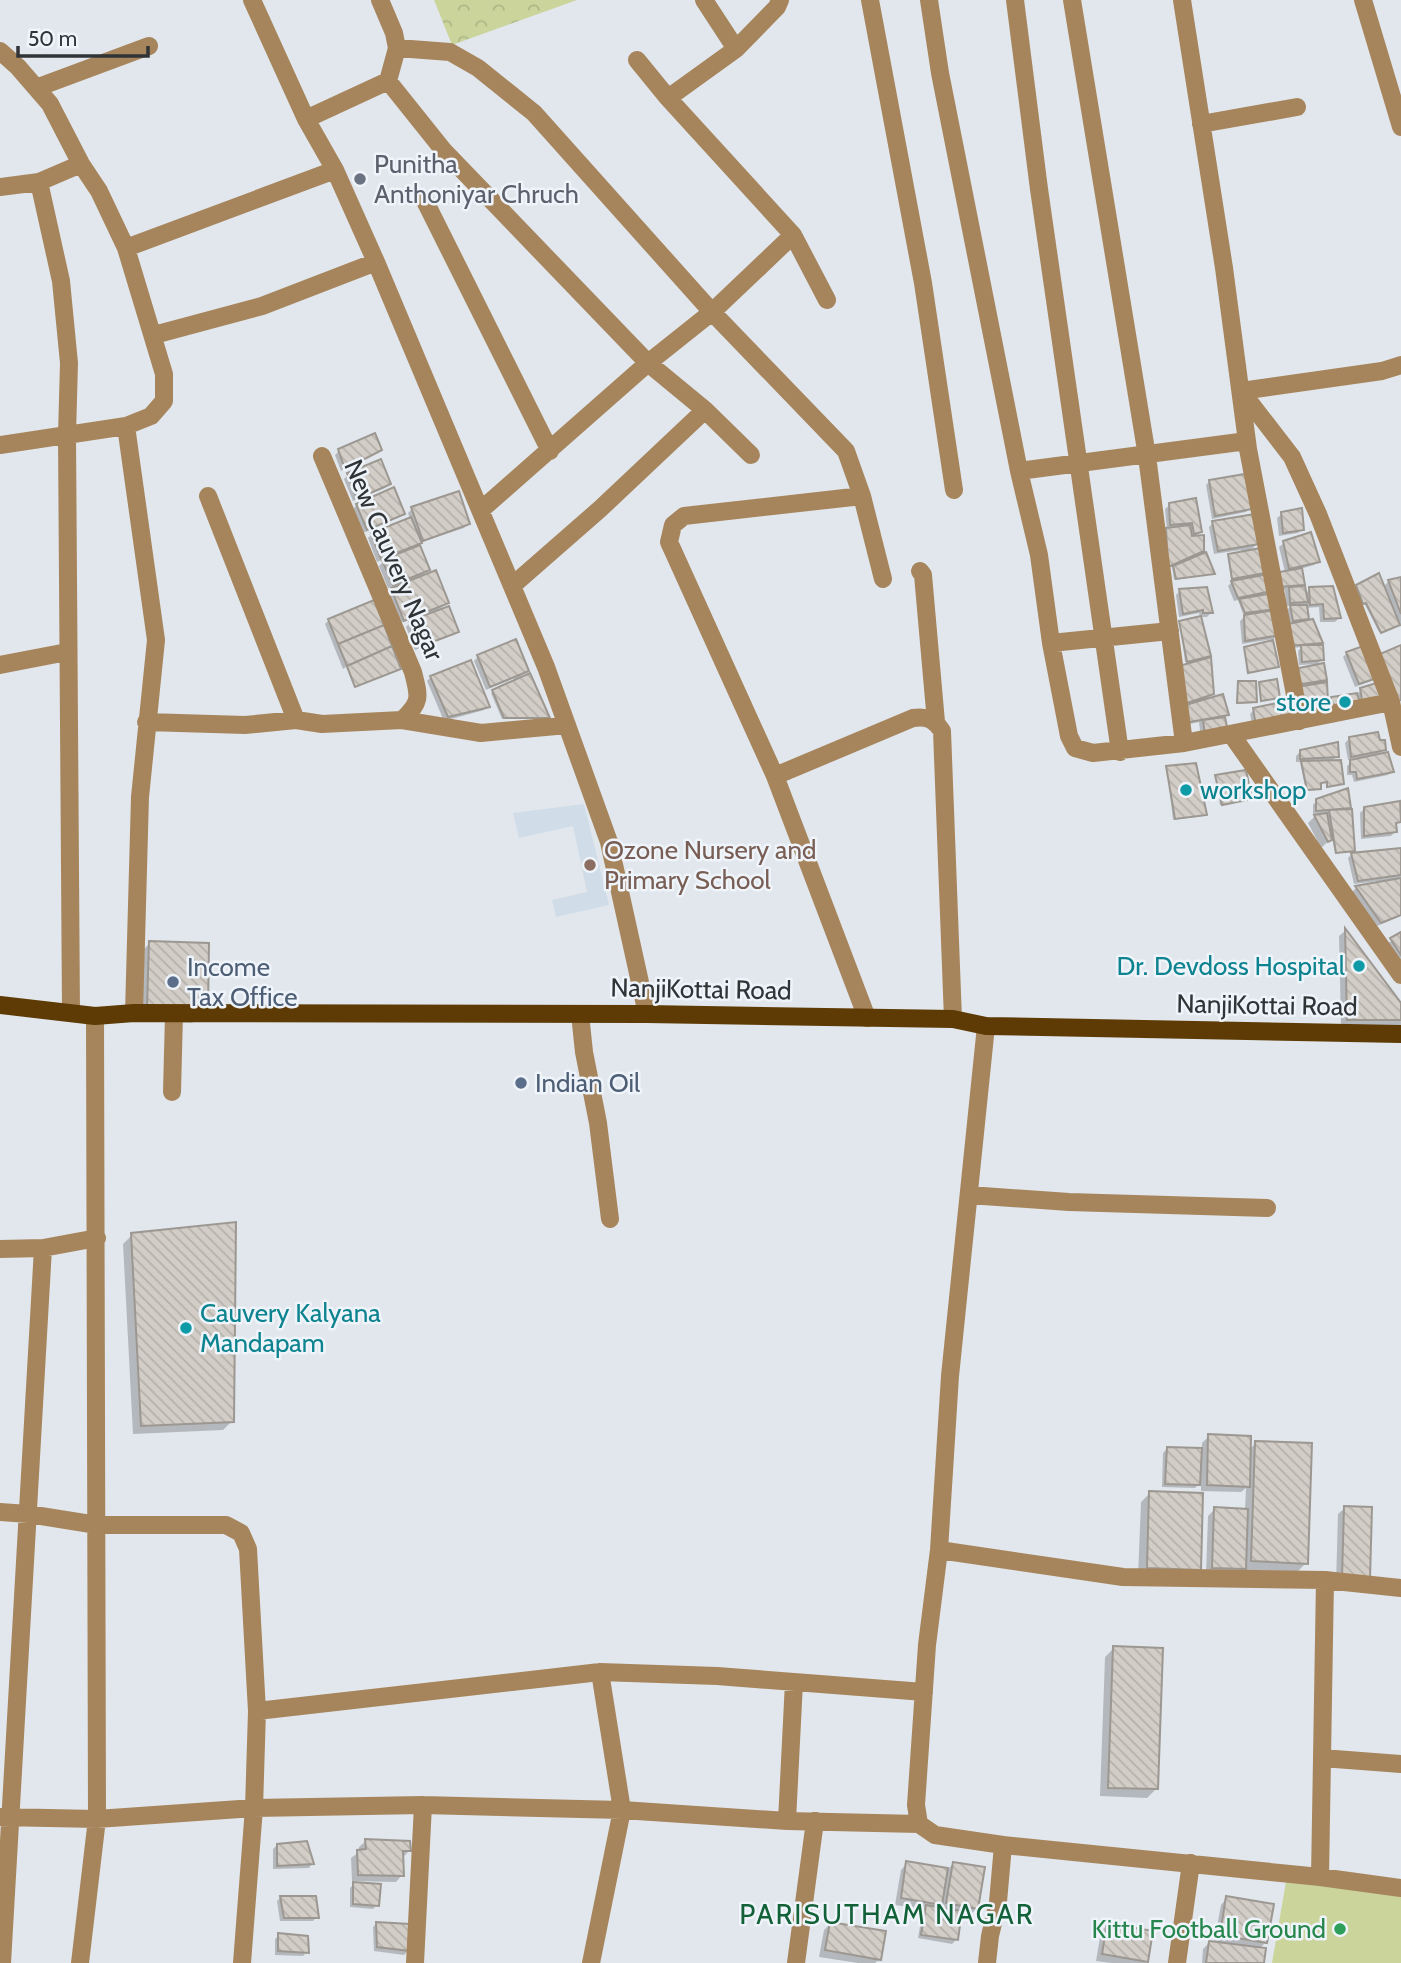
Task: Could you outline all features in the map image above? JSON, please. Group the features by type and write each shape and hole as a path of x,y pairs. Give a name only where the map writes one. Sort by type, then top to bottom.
{"main road":[{"name":"NanjiKottai Road","path":"0,1005 95,1016 134,1013 647,1014 953,1019 986,1026 1401,1034"}],"street":[{"path":"252,0 306,119 335,170 376,262 546,667 609,842 647,1014"},
{"path":"306,119 388,81 397,48 394,33 380,0"},
{"path":"704,0 736,49"},
{"path":"870,0 923,283 954,490"},
{"path":"929,0 940,73 1019,471 1039,555 1051,643 1069,736 1075,748 1093,754 1184,743 1391,702"},
{"path":"1015,0 1120,752"},
{"path":"1072,0 1147,456 1184,743"},
{"path":"1182,0 1247,441 1300,721"},
{"path":"1363,0 1401,127"},
{"path":"668,98 736,49 777,3"},
{"path":"36,88 149,46"},
{"path":"397,48 450,52 478,68 534,113 712,312 846,451 862,496 883,579"},
{"path":"0,51 18,67 50,104 81,164 99,191 126,248 164,374 164,401 151,416 126,426 0,445"},
{"path":"637,60 668,98 793,235 827,300"},
{"path":"388,81 444,151 649,363 705,410 751,455"},
{"path":"1201,124 1297,107"},
{"path":"0,187 39,182 81,164"},
{"path":"126,248 335,170"},
{"path":"39,182 61,281 69,363 66,435 71,1013"},
{"path":"424,199 550,451"},
{"path":"481,510 649,363 712,312 793,235"},
{"path":"153,335 262,306 376,262"},
{"path":"1241,391 1382,371 1401,365"},
{"path":"1241,391 1292,457 1318,514 1391,702 1401,747"},
{"path":"512,586 600,509 705,410"},
{"path":"126,426 156,640 140,797 134,1013"},
{"path":"1019,471 1247,441"},
{"name":"New Cauvery Nagar","path":"322,456 413,672 418,692 415,708 402,720"},
{"path":"208,496 296,720"},
{"path":"862,496 684,516 673,525 669,542 775,776 867,1018"},
{"path":"920,571 923,575 936,722 942,731 953,1019"},
{"path":"1051,643 1170,631"},
{"path":"0,665 67,652"},
{"path":"775,776 913,718 924,716 936,722"},
{"path":"146,722 245,725 296,720 322,724 402,720 481,733 567,724"},
{"path":"1231,734 1401,975"},
{"path":"172,1092 175,1062 174,1014"},
{"path":"580,1014 610,1219"},
{"path":"80,1963 97,1819 95,1016"},
{"path":"919,1824 916,1805 924,1692 939,1550 950,1377 986,1026"},
{"path":"970,1195 1069,1202 1267,1208"},
{"path":"0,1249 43,1248 97,1238"},
{"path":"2,1963 5,1816 43,1248"},
{"path":"0,1513 27,1514 97,1525 226,1525 241,1533 248,1549 257,1711 254,1808 242,1963"},
{"path":"939,1550 1123,1577 1325,1580 1401,1588"},
{"path":"1320,1877 1325,1580"},
{"path":"257,1711 600,1672 717,1676 924,1692"},
{"path":"592,1963 622,1810 600,1672"},
{"path":"787,1821 794,1682"},
{"path":"1322,1758 1401,1765"},
{"path":"5,1816 97,1819 254,1808 423,1805 622,1810 787,1821 919,1824 935,1835 1003,1845 1191,1863 1401,1888"},
{"path":"415,1963 423,1805"},
{"path":"796,1963 814,1821"},
{"path":"987,1963 998,1902 1003,1845"},
{"path":"1177,1963 1191,1863"}],"shaded area":[{"name":"Ozone Nursery and Primary School","path":"584,804 609,905 556,917 552,900 587,892 573,826 519,838 513,813"}],"green space":[{"path":"434,0 577,0 452,45"},
{"name":"Kittu Football Ground","path":"1287,1876 1401,1895 1401,1963 1272,1963"}],"building":[{"path":"375,433 382,450 345,469 338,449"},
{"path":"381,459 391,484 357,499 347,473"},
{"path":"1245,474 1252,509 1215,516 1209,480"},
{"path":"394,487 405,514 367,530 356,504"},
{"path":"459,491 470,524 423,541 411,507"},
{"path":"1196,498 1202,532 1194,534 1192,523 1170,525 1169,503"},
{"path":"1302,508 1304,530 1283,533 1281,512"},
{"path":"1255,514 1259,544 1218,551 1212,521"},
{"path":"411,517 422,543 381,559 371,533"},
{"path":"1190,525 1192,536 1204,535 1204,551 1168,567 1166,528"},
{"path":"1311,532 1320,562 1289,569 1283,541"},
{"path":"420,545 430,570 393,585 382,560"},
{"path":"1261,548 1265,573 1232,579 1228,554"},
{"path":"1206,552 1215,574 1176,579 1173,566"},
{"path":"1302,568 1305,585 1277,587 1274,573"},
{"path":"436,570 449,603 404,621 391,588"},
{"path":"1379,573 1400,625 1381,633 1366,603 1363,604 1356,585"},
{"path":"1269,574 1272,591 1238,598 1231,581"},
{"path":"1401,577 1401,614 1388,580"},
{"path":"1305,586 1308,602 1290,603 1289,587"},
{"path":"1333,586 1341,618 1324,619 1323,604 1310,605 1309,587"},
{"path":"1207,587 1213,613 1203,613 1203,610 1183,614 1179,589"},
{"path":"1273,593 1275,609 1245,613 1239,599"},
{"path":"374,600 384,625 338,644 328,619"},
{"path":"1290,605 1307,605 1309,619 1293,621"},
{"path":"449,606 459,632 419,647 409,621"},
{"path":"1275,610 1280,635 1245,641 1244,615"},
{"path":"1201,616 1211,656 1187,662 1179,621"},
{"path":"1313,619 1323,643 1288,646 1283,625"},
{"path":"384,625 392,646 347,666 338,644"},
{"path":"516,639 529,671 490,687 477,655"},
{"path":"1273,640 1279,667 1248,673 1244,647"},
{"path":"1301,645 1323,645 1324,660 1302,662"},
{"path":"1366,645 1377,678 1359,684 1346,652"},
{"path":"1401,645 1401,700 1399,701 1380,654"},
{"path":"392,646 401,669 355,687 347,666"},
{"path":"1211,657 1214,694 1184,704 1179,666"},
{"path":"471,660 490,707 448,717 430,676"},
{"path":"1324,663 1327,680 1296,685 1294,669"},
{"path":"530,673 550,718 504,718 492,690"},
{"path":"1277,679 1280,698 1261,701 1259,682"},
{"path":"1238,681 1256,681 1257,702 1237,703"},
{"path":"1327,682 1328,702 1300,705 1297,687"},
{"path":"1380,682 1387,701 1363,706 1360,688"},
{"name":"store","path":"1357,693 1361,706 1331,712 1331,697"},
{"path":"1223,694 1229,715 1184,723 1182,706"},
{"path":"1291,700 1295,719 1256,726 1253,708"},
{"path":"1225,717 1228,732 1205,735 1203,720"},
{"path":"1378,732 1380,740 1385,740 1386,750 1351,757 1349,737"},
{"path":"1338,742 1339,757 1300,759 1300,750"},
{"path":"1388,752 1394,772 1357,779 1356,772 1350,772 1350,760"},
{"path":"1341,760 1344,784 1327,787 1327,782 1321,783 1321,789 1307,790 1301,761"},
{"name":"workshop","path":"1196,763 1207,815 1175,819 1166,766"},
{"name":"workshop","path":"1246,770 1252,799 1222,805 1215,775"},
{"path":"1348,788 1351,808 1316,811 1316,799"},
{"path":"1400,801 1401,822 1396,823 1397,832 1364,836 1364,807"},
{"path":"1352,809 1355,851 1336,853 1329,810"},
{"path":"1327,813 1332,840 1328,842 1314,815"},
{"path":"1401,848 1401,875 1358,881 1351,853"},
{"path":"1401,878 1401,915 1381,923 1355,886"},
{"name":"Dr. Devdoss Hospital","path":"1345,928 1401,1003 1401,1020 1347,1020"},
{"path":"1401,932 1401,955 1390,938"},
{"name":"Income Tax Office","path":"149,941 209,943 208,1010 147,1008"},
{"name":"Cauvery Kalyana Mandapam","path":"236,1222 234,1422 141,1426 131,1233"},
{"path":"1208,1434 1251,1436 1250,1487 1207,1485"},
{"path":"1255,1441 1312,1443 1308,1564 1251,1561"},
{"path":"1167,1447 1202,1448 1200,1485 1165,1484"},
{"path":"1149,1491 1203,1493 1201,1570 1147,1568"},
{"path":"1344,1506 1372,1507 1370,1579 1342,1578"},
{"path":"1214,1507 1248,1509 1246,1569 1212,1568"},
{"path":"1113,1646 1163,1648 1158,1789 1108,1788"},
{"path":"365,1839 410,1841 411,1851 403,1851 404,1876 358,1875 357,1850 366,1849"},
{"path":"307,1841 314,1864 277,1866 277,1844"},
{"path":"906,1861 948,1868 942,1905 901,1898"},
{"path":"953,1862 985,1867 978,1909 946,1903"},
{"path":"353,1882 381,1884 379,1906 353,1904"},
{"path":"280,1896 316,1896 319,1918 284,1918"},
{"path":"1226,1896 1274,1904 1267,1943 1220,1935"},
{"path":"926,1905 962,1911 958,1940 921,1935"},
{"path":"376,1922 410,1924 410,1951 377,1947"},
{"path":"830,1922 886,1931 881,1960 825,1950"},
{"path":"1107,1923 1153,1931 1148,1962 1102,1954"},
{"path":"278,1933 308,1936 309,1953 278,1951"},
{"path":"1209,1941 1266,1948 1264,1963 1206,1963"}],"place":[{"name":"Punitha Anthoniyar Chruch","path":"360,179"},
{"name":"store","path":"1345,702"},
{"name":"workshop","path":"1186,790"},
{"name":"Ozone Nursery and Primary School","path":"590,865"},
{"name":"Dr. Devdoss Hospital","path":"1359,966"},
{"name":"Income Tax Office","path":"173,982"},
{"name":"Indian Oil","path":"521,1083"},
{"name":"Cauvery Kalyana Mandapam","path":"186,1328"},
{"name":"Kittu Football Ground","path":"1340,1929"}],"district":[{"name":"PARISUTHAM NAGAR","path":"887,1914"}]}
